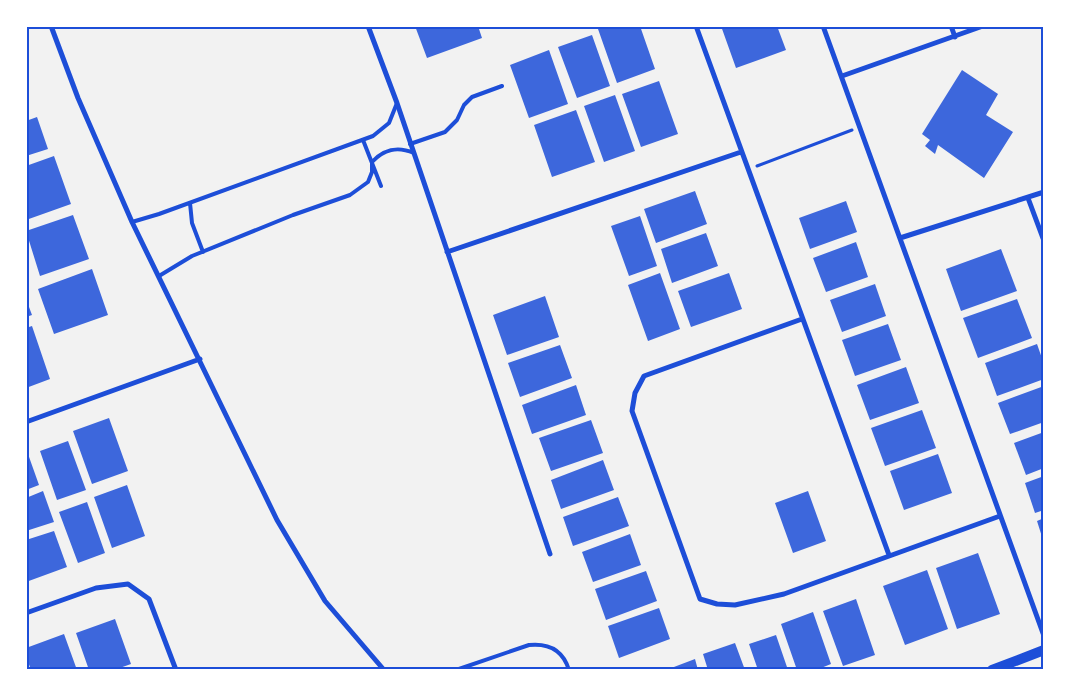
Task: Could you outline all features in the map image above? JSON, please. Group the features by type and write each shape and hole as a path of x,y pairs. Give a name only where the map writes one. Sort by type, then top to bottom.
{"main road":[{"path":"992,670 1044,650"}],"street":[{"path":"51,26 78,98 132,222 277,520 325,601 384,670"},
{"path":"368,26 397,103 550,554"},
{"path":"696,26 889,555"},
{"path":"823,26 1044,636"},
{"path":"951,26 955,37"},
{"path":"842,76 983,26"},
{"path":"447,252 741,152"},
{"path":"900,238 1044,192"},
{"path":"1028,198 1044,241"},
{"path":"802,319 644,376 635,393 632,411 700,599 717,604 734,605 784,594 1000,516"},
{"path":"26,422 200,359"},
{"path":"26,613 96,588 128,584 150,599 176,670"}],"lane":[{"path":"410,144 445,132 457,120 464,105 472,97 502,86"},
{"path":"132,222 190,203 373,136 389,123 397,103"},
{"path":"363,140 380,186"},
{"path":"372,162 387,150 406,150 414,153"},
{"path":"158,276 180,262 203,252 293,215 350,196 368,182 372,172 372,162"},
{"path":"190,203 192,224 203,252"},
{"path":"456,670 529,645 541,644 552,647 562,654 569,670"}],"path":[{"path":"747,170 860,127"}],"building":[{"path":"415,26 478,26 482,38 427,58"},
{"path":"604,26 640,26 655,69 617,83 598,29"},
{"path":"721,26 777,26 786,50 736,68"},
{"path":"592,35 610,86 577,98 558,47"},
{"path":"549,50 568,104 529,118 510,65"},
{"path":"962,70 998,94 986,115 1013,132 984,178 938,145 935,154 925,146 930,140 922,134"},
{"path":"659,81 678,134 641,147 622,94"},
{"path":"615,95 635,151 604,162 584,106"},
{"path":"576,110 595,162 552,177 534,125"},
{"path":"37,117 48,149 26,156 26,121"},
{"path":"54,156 71,204 26,220 26,166"},
{"path":"695,191 707,224 656,243 644,209"},
{"path":"846,201 857,232 810,249 799,218"},
{"path":"73,215 89,259 40,276 26,231"},
{"path":"640,216 657,266 629,276 611,226"},
{"path":"706,233 718,266 672,283 661,249"},
{"path":"856,242 868,277 826,292 813,258"},
{"path":"1001,249 1017,291 961,311 946,269"},
{"path":"92,269 108,315 54,334 38,289"},
{"path":"660,273 680,329 648,341 628,285"},
{"path":"729,273 742,309 691,327 678,291"},
{"path":"875,284 886,316 842,332 830,300"},
{"path":"545,296 559,337 507,355 493,315"},
{"path":"26,299 32,315 26,317"},
{"path":"1017,299 1032,338 978,358 963,318"},
{"path":"888,324 901,360 855,376 842,340"},
{"path":"32,326 50,379 26,388 26,328"},
{"path":"1037,344 1044,364 1044,379 997,396 985,363"},
{"path":"560,345 572,378 520,397 508,363"},
{"path":"906,367 919,403 870,420 857,385"},
{"path":"576,385 586,415 532,434 522,405"},
{"path":"1044,386 1044,422 1010,434 998,403"},
{"path":"922,410 936,448 885,466 871,428"},
{"path":"109,418 128,471 92,484 73,431"},
{"path":"591,420 603,453 551,471 539,438"},
{"path":"1044,432 1044,468 1026,475 1014,443"},
{"path":"68,441 86,490 57,500 40,451"},
{"path":"26,454 28,454 39,485 26,490"},
{"path":"938,454 952,493 904,510 890,471"},
{"path":"603,460 614,490 561,509 551,480"},
{"path":"1044,476 1044,510 1035,513 1025,483"},
{"path":"127,485 145,536 112,548 94,497"},
{"path":"43,491 54,522 26,531 26,498"},
{"path":"808,491 826,541 793,553 775,503"},
{"path":"618,497 629,526 573,546 563,517"},
{"path":"87,502 105,553 78,563 59,512"},
{"path":"1044,518 1044,540 1043,540 1037,521"},
{"path":"54,531 67,567 26,582 26,540"},
{"path":"630,534 641,565 593,582 582,552"},
{"path":"978,553 1000,614 957,629 936,568"},
{"path":"927,570 948,629 905,645 883,586"},
{"path":"646,571 657,601 606,620 595,589"},
{"path":"856,599 875,655 843,666 823,611"},
{"path":"659,608 670,639 619,658 608,626"},
{"path":"813,612 831,664 816,670 797,670 781,624"},
{"path":"115,619 131,664 114,670 89,670 76,633"},
{"path":"64,634 77,670 31,670 26,656 26,648"},
{"path":"776,635 788,670 758,670 749,644"},
{"path":"735,643 745,670 708,670 703,654"},
{"path":"695,659 698,670 666,670"}]}
